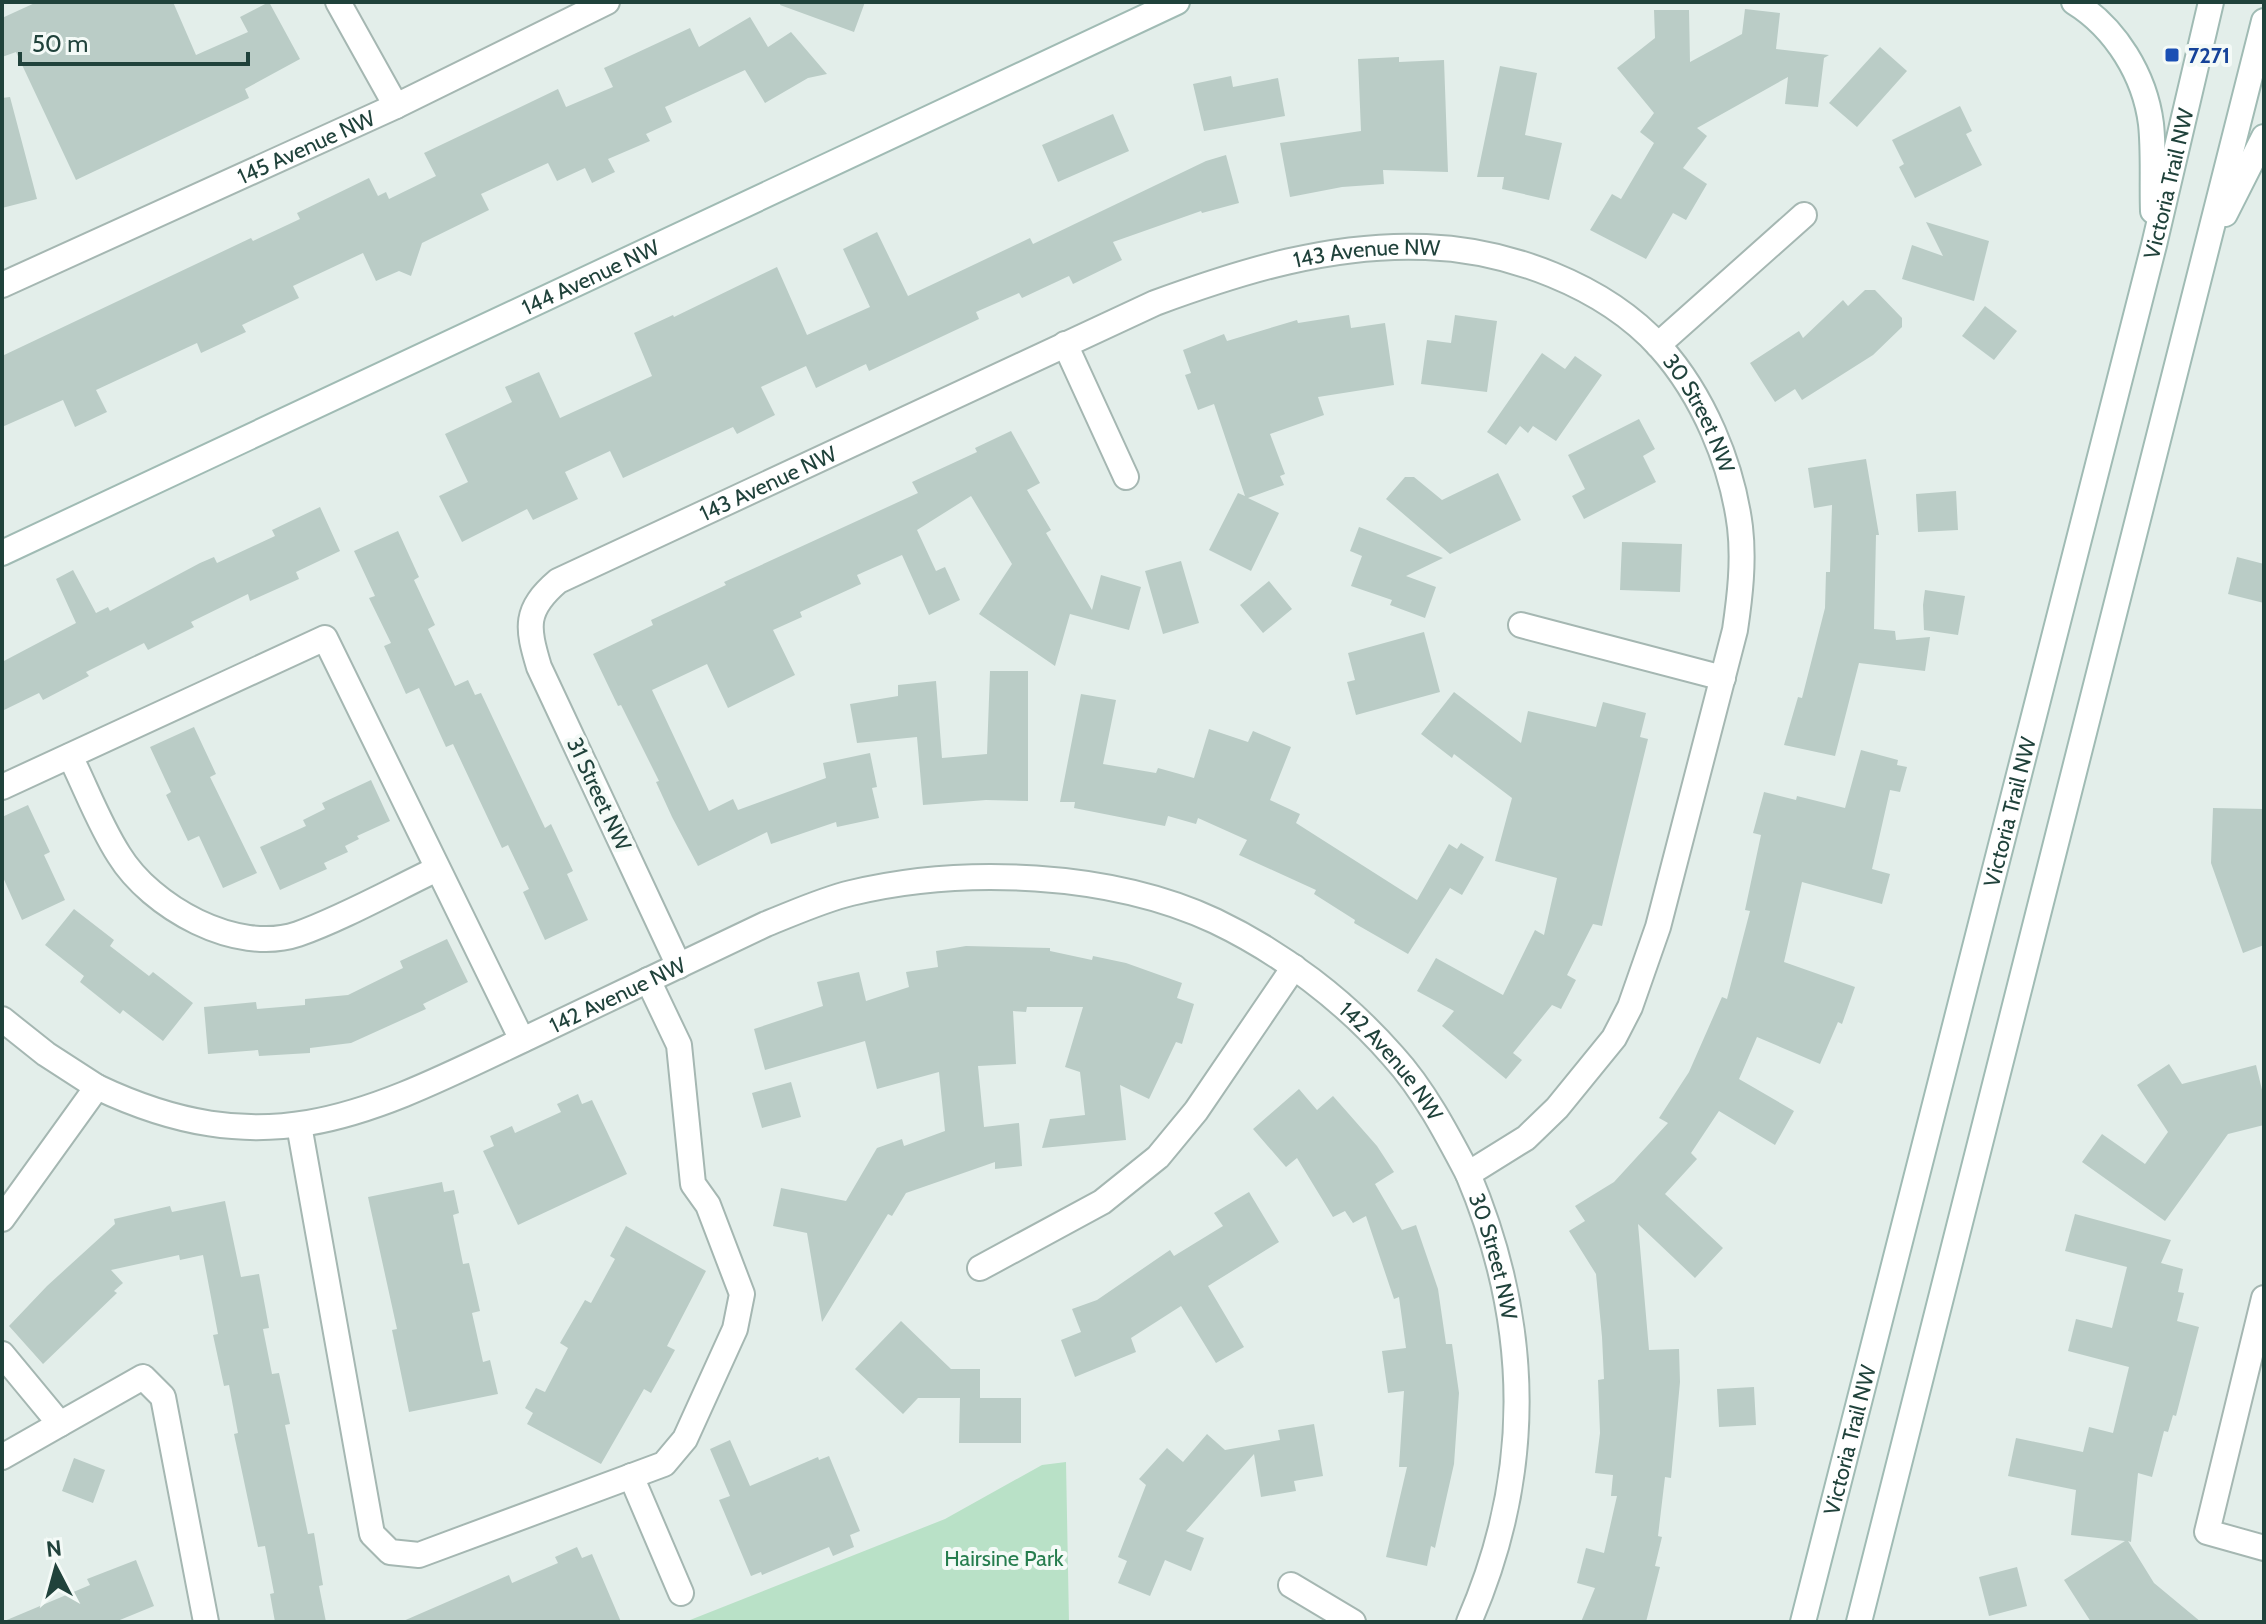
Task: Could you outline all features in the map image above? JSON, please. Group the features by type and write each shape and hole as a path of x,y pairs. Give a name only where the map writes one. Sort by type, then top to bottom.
{"street":[{"path":"338,2 396,106"},
{"name":"145 Avenue NW","path":"2,285 396,106 607,2"},
{"name":"144 Avenue NW","path":"2,553 1177,2"},
{"path":"2074,2 2119,43 2137,73 2151,123 2154,245"},
{"name":"Victoria Trail NW","path":"1803,1622 2154,245 2211,2"},
{"path":"1859,1622 2264,21"},
{"path":"2205,256 2264,137"},
{"name":"30 Street NW","path":"1469,1622 1485,1586 1510,1490 1518,1390 1514,1343 1500,1265 1492,1235 1468,1174 1526,1138 1557,1108 1614,1038 1630,1007 1658,927 1723,678 1740,600 1740,529 1734,494 1709,425 1678,370 1658,345 1804,215"},
{"name":"143 Avenue NW","path":"530,618 537,600 558,581 1155,303 1258,269 1347,250 1426,247 1464,250 1534,267 1601,300 1658,345"},
{"path":"1065,344 1126,477"},
{"name":"31 Street NW","path":"530,618 532,643 539,667 679,966"},
{"path":"1521,625 1723,678"},
{"path":"2,787 325,638 522,1040"},
{"path":"70,756 119,856 146,887 193,921 227,935 267,938 296,935 437,869"},
{"name":"142 Avenue NW","path":"2,1019 46,1054 97,1087 136,1105 211,1125 252,1128 299,1125 343,1116 422,1088 766,924 848,894 935,878 980,876 1071,882 1177,907 1214,921 1294,967 1395,1057 1450,1140 1468,1174"},
{"path":"980,1268 1102,1202 1158,1157 1196,1111 1294,967"},
{"path":"299,1125 372,1534 390,1552 419,1555 664,1464 685,1439 735,1329 742,1294 708,1205 693,1184 679,1045 648,980"},
{"path":"2,1219 97,1087"},
{"path":"2264,1298 2207,1532 2264,1548"},
{"path":"2,1354 60,1424"},
{"path":"2,1457 143,1377 163,1397 206,1622"},
{"path":"631,1476 681,1593"},
{"path":"1291,1585 1353,1622"}],"green space":[{"name":"Hairsine Park","path":"1066,1462 1069,1622 685,1622 945,1519 1042,1465"}],"building":[{"path":"37,2 173,2 196,55 248,32 240,17 269,2 300,59 245,89 249,98 76,180 16,52 2,57 2,18"},
{"path":"781,2 865,2 854,32 780,5"},
{"path":"1745,9 1780,13 1776,49 1829,55 1824,58 1818,107 1785,104 1788,77 1697,128 1707,136 1683,168 1707,184 1686,220 1673,213 1646,259 1590,230 1612,194 1621,199 1654,143 1640,132 1654,113 1617,68 1655,38 1654,10 1689,10 1690,62 1742,34"},
{"path":"750,17 768,47 791,32 827,74 808,78 765,103 745,70 665,107 672,122 646,134 650,141 608,159 615,172 592,183 585,168 557,181 548,163 481,194 489,210 422,243 411,276 399,271 376,281 363,253 293,286 299,298 242,325 246,332 201,353 197,343 96,390 107,412 75,427 63,400 2,427 2,356 251,238 253,241 300,219 297,213 369,178 378,196 386,192 389,199 436,176 424,153 558,89 566,107 613,87 604,68 690,28 699,47"},
{"path":"1880,47 1907,71 1857,127 1829,103"},
{"path":"1399,57 1399,62 1444,60 1448,172 1383,170 1384,184 1342,187 1290,197 1280,143 1361,131 1358,59"},
{"path":"1500,66 1537,73 1525,135 1562,143 1549,200 1502,189 1504,177 1477,177"},
{"path":"1231,76 1233,87 1278,78 1285,116 1204,131 1193,84"},
{"path":"10,97 37,199 2,208 2,98"},
{"path":"1960,106 1972,131 1966,134 1982,165 1915,198 1899,167 1904,164 1892,140"},
{"path":"1113,114 1129,151 1058,182 1042,145"},
{"path":"1226,155 1239,203 1201,211 1113,242 1122,260 1073,284 1069,276 1022,298 1019,293 976,312 979,319 869,371 866,364 816,388 806,366 761,387 775,415 737,434 733,427 623,478 610,451 565,472 578,499 533,520 527,509 462,542 439,496 468,482 445,434 512,402 505,387 539,372 560,418 652,376 634,333 777,267 807,335 870,307 843,249 877,232 908,296 1030,238 1033,244 1206,161"},
{"path":"1926,222 1989,241 1974,301 1902,279 1912,245 1943,256"},
{"path":"1865,290 1875,290 1902,318 1902,327 1873,355 1802,400 1795,389 1775,402 1750,363 1799,331 1803,338 1843,300 1848,306"},
{"path":"1985,306 2017,331 1994,360 1962,336"},
{"path":"1349,315 1351,328 1385,323 1394,385 1318,397 1324,415 1270,434 1285,474 1280,476 1284,485 1248,498 1279,513 1251,571 1209,550 1238,493 1245,496 1214,404 1198,410 1185,375 1191,373 1183,350 1224,334 1227,341 1297,320 1298,323"},
{"path":"1455,315 1497,321 1487,392 1421,384 1427,340 1451,343"},
{"path":"1542,353 1565,369 1575,356 1602,375 1556,441 1533,426 1528,433 1520,426 1506,445 1487,432"},
{"path":"1639,419 1655,449 1643,456 1656,482 1584,519 1572,496 1585,489 1568,455"},
{"path":"1011,431 1040,483 1027,490 1051,530 1046,533 1092,610 1101,575 1141,587 1129,630 1070,614 1055,666 979,614 1012,564 971,496 917,530 936,571 945,567 960,600 929,615 902,555 857,575 861,584 800,612 802,617 773,630 795,675 728,708 707,664 652,690 709,811 733,799 738,810 826,778 823,763 870,753 877,787 872,788 879,818 837,827 836,822 771,844 767,832 698,866 672,817 656,782 659,781 593,654 653,625 651,620 726,585 724,582 918,493 912,482 977,452 975,448"},
{"path":"1866,459 1879,535 1876,535 1874,629 1895,631 1896,640 1930,637 1925,671 1859,663 1835,756 1784,745 1798,697 1802,698 1825,608 1826,572 1830,572 1832,505 1814,508 1808,468"},
{"path":"1498,473 1521,520 1450,554 1386,499 1405,477 1414,477 1442,500"},
{"path":"1956,491 1958,530 1918,532 1916,494"},
{"path":"320,507 340,551 296,572 299,579 250,601 248,594 191,622 194,627 148,650 144,643 86,672 89,676 43,700 39,693 2,711 2,662 76,623 56,579 73,570 96,613 108,607 110,611 200,563 214,557 217,563 275,536 272,530"},
{"path":"1359,527 1443,558 1406,576 1436,587 1425,618 1390,605 1392,600 1351,586 1362,556 1350,551"},
{"path":"398,531 419,577 414,580 435,625 428,629 455,686 468,680 475,695 481,693 545,828 551,824 573,871 567,874 588,920 545,940 523,892 529,889 508,845 502,848 453,744 446,747 419,688 406,694 384,646 391,643 369,598 375,596 354,551"},
{"path":"1622,542 1682,544 1680,592 1620,590"},
{"path":"2237,557 2264,564 2264,603 2228,594"},
{"path":"1181,561 1199,623 1163,634 1145,571"},
{"path":"1269,581 1292,609 1263,633 1240,605"},
{"path":"1925,590 1965,596 1958,635 1924,630"},
{"path":"1424,632 1440,692 1356,715 1347,682 1355,680 1348,653"},
{"path":"990,671 1028,671 1028,801 986,800 923,805 917,737 857,743 850,704 898,696 898,685 936,681 942,758 987,754"},
{"path":"1454,692 1521,743 1528,711 1596,727 1603,702 1646,713 1640,737 1648,739 1602,926 1593,924 1567,975 1576,980 1561,1009 1552,1005 1513,1053 1522,1060 1506,1079 1442,1026 1454,1011 1417,991 1436,958 1503,995 1535,930 1544,935 1557,878 1495,861 1512,798 1454,754 1452,758 1421,734"},
{"path":"1081,694 1116,700 1103,764 1156,773 1158,768 1194,778 1209,729 1248,742 1253,731 1291,747 1270,800 1300,814 1296,823 1417,900 1449,844 1457,849 1461,843 1484,857 1462,895 1450,888 1408,954 1354,923 1355,920 1314,894 1316,890 1239,855 1247,840 1198,818 1196,824 1168,816 1165,826 1074,808 1075,802 1060,802"},
{"path":"194,727 216,774 210,777 257,873 223,888 199,836 188,841 166,795 171,792 150,747"},
{"path":"1861,750 1898,760 1897,765 1907,767 1900,792 1890,790 1872,869 1890,874 1882,904 1802,882 1784,962 1855,987 1842,1024 1838,1022 1820,1064 1757,1037 1739,1079 1794,1111 1775,1145 1719,1111 1691,1153 1697,1159 1665,1194 1723,1248 1695,1278 1638,1224 1649,1350 1679,1349 1680,1382 1671,1478 1665,1477 1658,1536 1662,1537 1655,1566 1660,1567 1646,1622 1581,1622 1595,1588 1577,1583 1586,1548 1604,1553 1617,1496 1611,1496 1613,1475 1595,1473 1600,1433 1598,1380 1604,1379 1602,1337 1596,1274 1569,1231 1585,1221 1575,1206 1614,1182 1668,1123 1659,1118 1689,1072 1722,997 1727,999 1750,911 1745,910 1761,835 1753,833 1764,792 1796,800 1797,796 1845,808"},
{"path":"371,780 390,821 357,836 359,839 345,846 348,852 324,863 327,869 280,890 260,847 306,826 303,820 325,809 322,803"},
{"path":"28,805 50,852 44,855 65,900 22,920 2,875 2,817"},
{"path":"2213,808 2264,809 2264,945 2243,953 2211,863"},
{"path":"74,909 114,940 110,946 149,976 153,972 193,1003 163,1041 123,1010 120,1014 80,982 84,976 45,945"},
{"path":"447,939 468,982 423,1004 426,1009 351,1043 310,1048 310,1053 259,1056 258,1050 208,1054 204,1007 256,1002 257,1009 305,1005 305,999 348,995 403,968 400,961"},
{"path":"966,946 1050,948 1050,951 1092,960 1093,956 1126,963 1182,983 1177,998 1194,1004 1182,1044 1176,1042 1149,1099 1120,1085 1126,1140 1042,1148 1050,1119 1085,1115 1080,1072 1065,1067 1083,1007 1027,1007 1026,1012 1013,1011 1016,1064 978,1066 984,1127 1019,1123 1022,1166 995,1169 995,1162 906,1193 892,1216 888,1214 822,1322 807,1233 773,1226 781,1188 846,1201 877,1148 902,1139 904,1146 945,1131 939,1072 877,1089 865,1041 765,1070 754,1029 823,1006 817,982 859,972 866,1001 909,987 906,972 938,967 936,951"},
{"path":"2169,1064 2182,1084 2256,1065 2264,1098 2264,1125 2228,1134 2165,1221 2082,1162 2102,1134 2145,1164 2168,1132 2137,1085"},
{"path":"791,1082 801,1117 762,1128 752,1093"},
{"path":"1299,1089 1317,1110 1333,1096 1377,1146 1394,1172 1375,1184 1402,1230 1416,1225 1438,1289 1446,1344 1452,1344 1459,1393 1454,1464 1435,1548 1431,1546 1427,1566 1386,1557 1407,1467 1399,1467 1404,1391 1388,1393 1382,1351 1406,1348 1399,1297 1394,1299 1366,1216 1353,1223 1345,1211 1333,1217 1297,1158 1286,1167 1253,1129"},
{"path":"578,1094 582,1104 592,1100 627,1174 518,1225 483,1151 494,1146 490,1136 512,1126 515,1133 561,1112 557,1104"},
{"path":"442,1182 444,1192 454,1190 459,1213 453,1215 463,1264 469,1263 480,1311 472,1313 483,1362 490,1360 498,1394 409,1412 392,1330 397,1329 368,1197"},
{"path":"1249,1192 1279,1242 1208,1286 1244,1347 1216,1363 1181,1306 1131,1338 1136,1352 1075,1377 1061,1340 1081,1332 1072,1309 1097,1300 1170,1250 1174,1256 1223,1226 1214,1213"},
{"path":"225,1201 241,1277 259,1274 269,1328 263,1329 272,1374 279,1373 290,1424 285,1425 308,1534 314,1533 326,1622 275,1622 270,1594 274,1593 265,1546 258,1547 234,1434 238,1433 229,1385 224,1386 213,1335 218,1334 203,1255 180,1260 179,1255 111,1270 123,1283 114,1291 117,1293 43,1364 9,1326 47,1286 115,1224 114,1219 170,1206 172,1212"},
{"path":"2075,1214 2171,1240 2161,1263 2183,1269 2178,1292 2184,1293 2177,1321 2199,1327 2176,1416 2173,1415 2168,1432 2164,1431 2152,1477 2138,1473 2131,1542 2128,1541 2154,1583 2201,1622 2091,1622 2064,1580 2125,1541 2071,1535 2076,1490 2008,1476 2016,1438 2083,1452 2089,1427 2113,1433 2129,1367 2068,1351 2076,1319 2112,1328 2127,1267 2065,1251"},
{"path":"626,1226 706,1271 667,1346 675,1350 651,1393 644,1389 601,1464 527,1424 533,1413 525,1408 536,1388 545,1392 568,1348 560,1343 585,1300 591,1303 615,1259 610,1256"},
{"path":"901,1321 951,1369 980,1369 980,1398 1021,1398 1021,1443 959,1443 960,1398 918,1398 903,1414 855,1369"},
{"path":"1754,1387 1756,1425 1719,1427 1717,1389"},
{"path":"1314,1424 1323,1476 1294,1481 1296,1491 1261,1497 1254,1454 1186,1531 1204,1538 1191,1571 1165,1560 1150,1596 1118,1583 1127,1561 1118,1557 1146,1485 1139,1479 1167,1448 1183,1462 1207,1434 1225,1450 1280,1440 1278,1430"},
{"path":"730,1440 750,1486 818,1457 819,1460 829,1456 860,1531 850,1535 854,1547 833,1556 829,1547 762,1575 761,1572 751,1576 719,1500 730,1496 710,1449"},
{"path":"74,1458 105,1470 93,1503 62,1491"},
{"path":"577,1547 582,1558 592,1554 621,1622 401,1622 509,1575 512,1583 558,1563 555,1557"},
{"path":"136,1560 154,1606 115,1622 2,1622 90,1585 87,1579"},
{"path":"2017,1567 2027,1606 1989,1616 1979,1577"}],"place":[{"name":"7271","path":"2172,55"}]}
